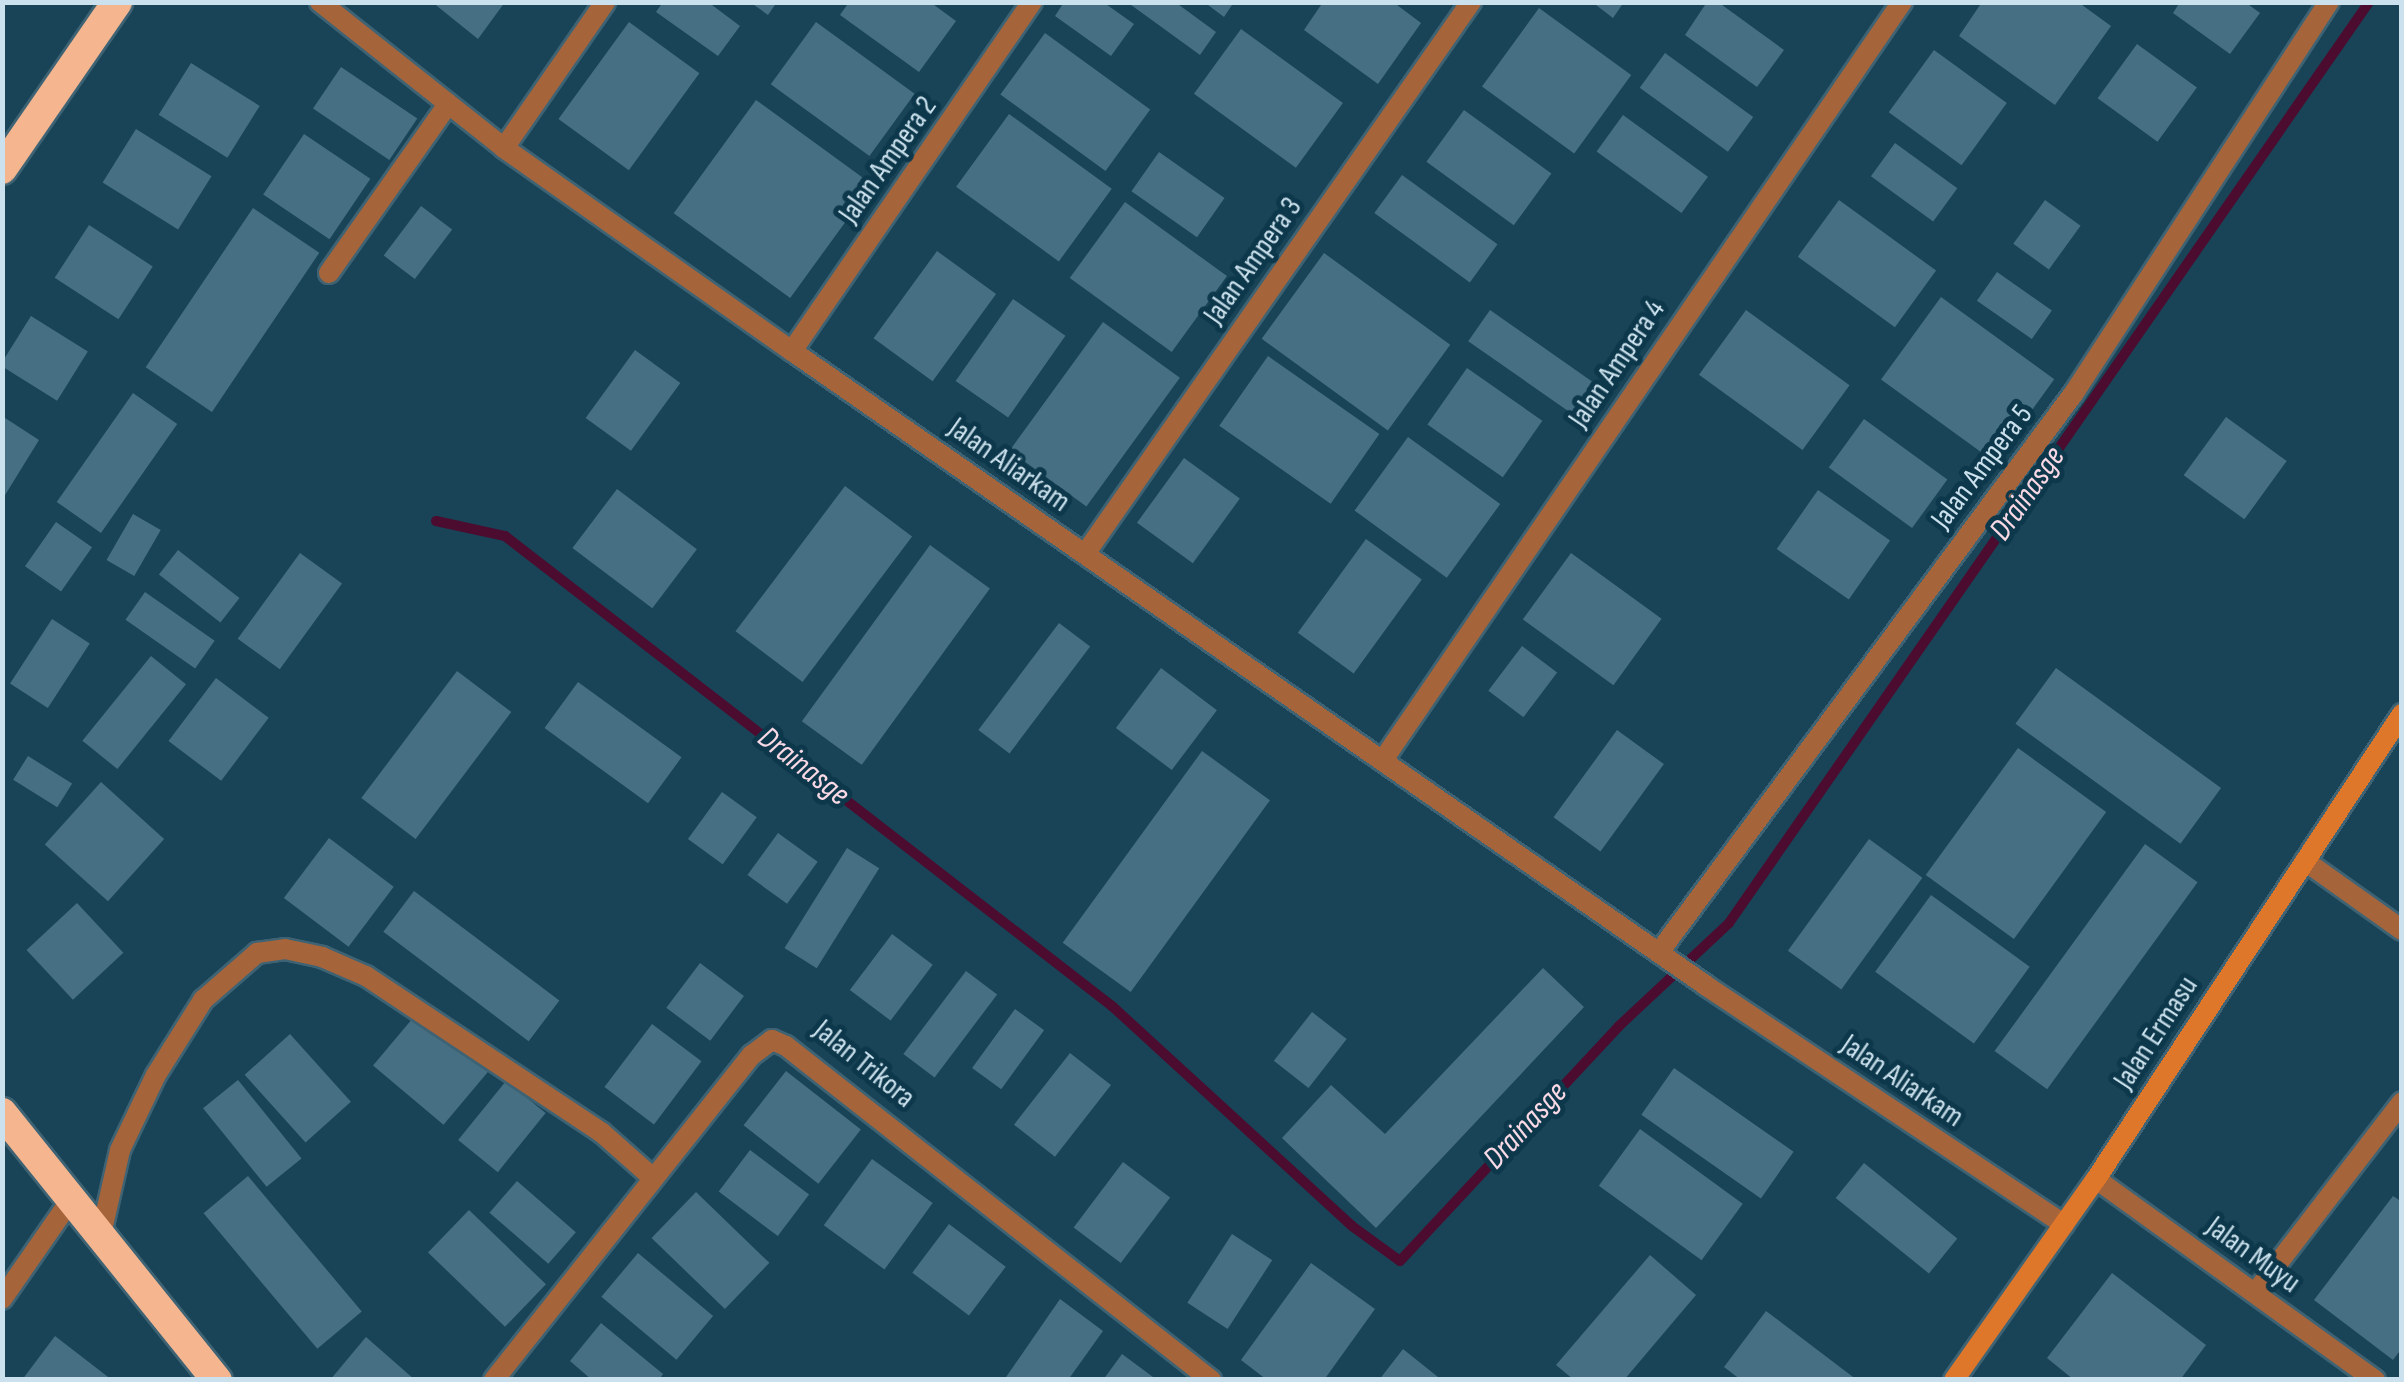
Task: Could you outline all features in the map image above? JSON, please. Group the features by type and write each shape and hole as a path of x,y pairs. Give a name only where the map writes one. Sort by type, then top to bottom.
{"highway":[{"path":"2,169 118,2"},
{"path":"2,1113 217,1380"}],"street":[{"name":"Jalan Aliarkam","path":"320,2 504,148 792,351 1708,987 2064,1224"},
{"path":"504,148 605,2"},
{"name":"Jalan Ampera 2","path":"792,351 1032,2"},
{"name":"Jalan Ampera 3","path":"1085,554 1471,2"},
{"name":"Jalan Ampera 4","path":"1383,760 1902,2"},
{"name":"Jalan Ampera 5","path":"1667,957 2074,393 2329,2"},
{"path":"329,273 448,104"},
{"name":"Jalan Ermasu","path":"1954,1380 2096,1179 2402,714"},
{"path":"2305,860 2402,930"},
{"path":"100,1239 120,1150 156,1076 203,1000 257,953 285,949 322,957 366,976 601,1132 653,1178"},
{"name":"Jalan Trikora","path":"494,1380 752,1055 772,1040 779,1041 1210,1380"},
{"path":"2256,1293 2402,1102"},
{"name":"Jalan Muyu","path":"2096,1179 2375,1380"},
{"path":"2,1299 70,1201"}],"building":[{"path":"432,2 505,2 478,39"},
{"path":"663,2 708,2 740,26 718,56 656,12"},
{"path":"750,2 777,2 768,15"},
{"path":"849,2 930,2 956,21 919,72 840,15"},
{"path":"1064,2 1103,2 1134,24 1111,56 1055,16"},
{"path":"1127,2 1175,2 1216,32 1200,55"},
{"path":"1204,2 1234,2 1224,17"},
{"path":"1323,2 1393,2 1421,23 1378,84 1304,30"},
{"path":"1592,2 1624,2 1613,18"},
{"path":"1707,2 1718,2 1784,50 1757,87 1685,35"},
{"path":"1982,2 2078,2 2111,26 2055,105 1959,36"},
{"path":"2180,2 2245,2 2260,13 2230,54 2173,13"},
{"path":"1539,8 1631,75 1574,153 1482,86"},
{"path":"629,22 699,73 629,170 558,119"},
{"path":"816,22 915,94 869,156 771,84"},
{"path":"1241,29 1343,103 1296,168 1194,94"},
{"path":"1045,33 1150,109 1106,171 1000,94"},
{"path":"2137,44 2197,87 2157,142 2098,98"},
{"path":"1934,50 2007,103 1962,165 1889,112"},
{"path":"1665,53 1753,117 1728,152 1640,88"},
{"path":"191,63 260,106 227,158 159,115"},
{"path":"341,67 417,118 389,160 313,108"},
{"path":"756,100 872,185 790,298 674,213"},
{"path":"1464,110 1551,173 1514,225 1426,162"},
{"path":"1009,114 1112,189 1059,261 956,187"},
{"path":"1623,115 1708,177 1681,213 1597,151"},
{"path":"136,129 211,176 178,230 103,182"},
{"path":"304,134 370,179 330,239 263,195"},
{"path":"1895,143 1957,188 1933,221 1871,176"},
{"path":"1159,152 1225,198 1197,237 1131,191"},
{"path":"1402,175 1497,244 1470,282 1374,213"},
{"path":"1839,200 1936,271 1895,327 1798,257"},
{"path":"2045,200 2081,226 2049,270 2013,244"},
{"path":"1125,202 1227,276 1172,352 1070,278"},
{"path":"421,206 452,229 415,279 384,256"},
{"path":"253,208 319,253 212,412 146,367"},
{"path":"89,225 153,266 118,319 55,278"},
{"path":"937,251 996,294 933,381 874,338"},
{"path":"1324,253 1450,345 1388,430 1262,339"},
{"path":"1997,272 2052,310 2032,339 1977,301"},
{"path":"1941,297 2054,379 1994,462 1881,380"},
{"path":"1013,299 1065,336 1008,418 956,381"},
{"path":"1490,310 1595,383 1573,415 1468,341"},
{"path":"1746,310 1850,385 1803,450 1699,375"},
{"path":"31,316 88,352 57,401 2,366"},
{"path":"1103,322 1180,378 1086,506 1010,451"},
{"path":"635,350 680,383 631,451 586,418"},
{"path":"1268,356 1379,434 1331,504 1219,426"},
{"path":"1467,368 1542,421 1503,477 1427,425"},
{"path":"133,393 177,424 101,533 57,502"},
{"path":"2,416 39,440 2,500"},
{"path":"2226,417 2287,461 2244,519 2184,475"},
{"path":"1864,419 1947,480 1912,528 1829,468"},
{"path":"1408,437 1500,504 1447,578 1355,511"},
{"path":"1184,458 1240,499 1193,563 1137,523"},
{"path":"845,486 912,537 803,682 735,631"},
{"path":"617,489 697,549 652,608 572,548"},
{"path":"1818,490 1890,540 1849,599 1777,549"},
{"path":"133,514 161,530 134,576 106,560"},
{"path":"56,522 92,547 61,591 25,566"},
{"path":"1366,539 1422,580 1354,673 1298,633"},
{"path":"930,545 990,588 862,765 802,721"},
{"path":"178,550 239,598 220,622 159,574"},
{"path":"300,553 342,584 280,669 238,639"},
{"path":"1571,553 1662,619 1613,685 1523,619"},
{"path":"145,592 215,641 195,669 125,620"},
{"path":"52,619 90,644 48,708 10,684"},
{"path":"1059,623 1090,646 1010,753 978,730"},
{"path":"1522,646 1557,672 1523,717 1488,691"},
{"path":"151,656 186,684 117,769 82,741"},
{"path":"1161,668 1217,710 1172,770 1116,728"},
{"path":"2056,668 2221,788 2180,844 2015,724"},
{"path":"457,671 511,712 416,839 361,798"},
{"path":"216,678 269,718 221,781 168,741"},
{"path":"578,682 682,757 648,803 544,728"},
{"path":"1617,730 1664,764 1600,851 1554,817"},
{"path":"2018,748 2106,812 2014,939 1926,875"},
{"path":"1202,751 1270,800 1131,992 1063,943"},
{"path":"28,756 72,784 57,807 13,780"},
{"path":"101,782 164,839 108,901 45,844"},
{"path":"722,792 757,817 723,864 688,839"},
{"path":"778,833 818,862 787,904 747,875"},
{"path":"329,838 394,887 349,947 284,898"},
{"path":"1869,839 1922,878 1841,989 1788,951"},
{"path":"2145,844 2198,882 2047,1089 1995,1051"},
{"path":"847,848 879,868 817,968 784,948"},
{"path":"414,891 559,1001 529,1041 383,932"},
{"path":"1931,895 2030,967 1974,1044 1875,972"},
{"path":"77,903 123,953 73,1000 27,950"},
{"path":"892,934 933,965 891,1021 850,990"},
{"path":"700,963 744,996 710,1041 666,1008"},
{"path":"1543,968 1584,1007 1376,1228 1282,1138 1331,1085 1385,1134"},
{"path":"966,971 997,994 935,1078 903,1054"},
{"path":"1015,1009 1044,1030 1001,1089 972,1068"},
{"path":"418,1012 488,1071 443,1125 373,1066"},
{"path":"1312,1012 1347,1039 1309,1088 1274,1061"},
{"path":"652,1024 702,1061 654,1124 604,1087"},
{"path":"290,1034 351,1102 306,1142 245,1075"},
{"path":"1070,1053 1111,1085 1055,1157 1014,1125"},
{"path":"1674,1068 1794,1152 1761,1198 1641,1115"},
{"path":"786,1071 861,1129 818,1184 744,1125"},
{"path":"238,1080 302,1158 267,1187 203,1108"},
{"path":"506,1081 546,1113 498,1172 458,1140"},
{"path":"1640,1129 1743,1204 1702,1260 1599,1186"},
{"path":"750,1150 809,1195 778,1236 719,1192"},
{"path":"872,1159 933,1203 884,1269 824,1225"},
{"path":"1123,1162 1170,1198 1121,1263 1074,1227"},
{"path":"1864,1163 1957,1239 1929,1273 1836,1198"},
{"path":"248,1176 362,1312 317,1349 204,1213"},
{"path":"517,1181 576,1232 548,1264 489,1213"},
{"path":"696,1192 769,1263 725,1309 652,1238"},
{"path":"2393,1196 2402,1202 2402,1348 2393,1360 2314,1300"},
{"path":"469,1210 546,1284 505,1327 428,1252"},
{"path":"949,1224 1006,1267 969,1315 912,1273"},
{"path":"1232,1234 1272,1260 1228,1329 1187,1303"},
{"path":"638,1253 713,1316 676,1360 601,1297"},
{"path":"1650,1255 1696,1295 1624,1380 1574,1380 1556,1365"},
{"path":"1311,1263 1375,1309 1324,1380 1267,1380 1241,1360"},
{"path":"2112,1273 2206,1345 2180,1380 2074,1380 2047,1358"},
{"path":"1060,1299 1103,1331 1068,1380 1004,1380"},
{"path":"1766,1311 1857,1380 1741,1380 1724,1367"},
{"path":"601,1323 663,1374 659,1380 592,1380 570,1361"},
{"path":"55,1336 112,1380 22,1380"},
{"path":"366,1337 415,1380 330,1380"},
{"path":"1403,1349 1438,1377 1436,1380 1379,1380"},
{"path":"1122,1354 1157,1380 1103,1380"}],"waterway":[{"name":"Drainasge","path":"436,521 505,536 1112,1006 1352,1226 1400,1261 1619,1026 1729,923 2369,2"}]}
